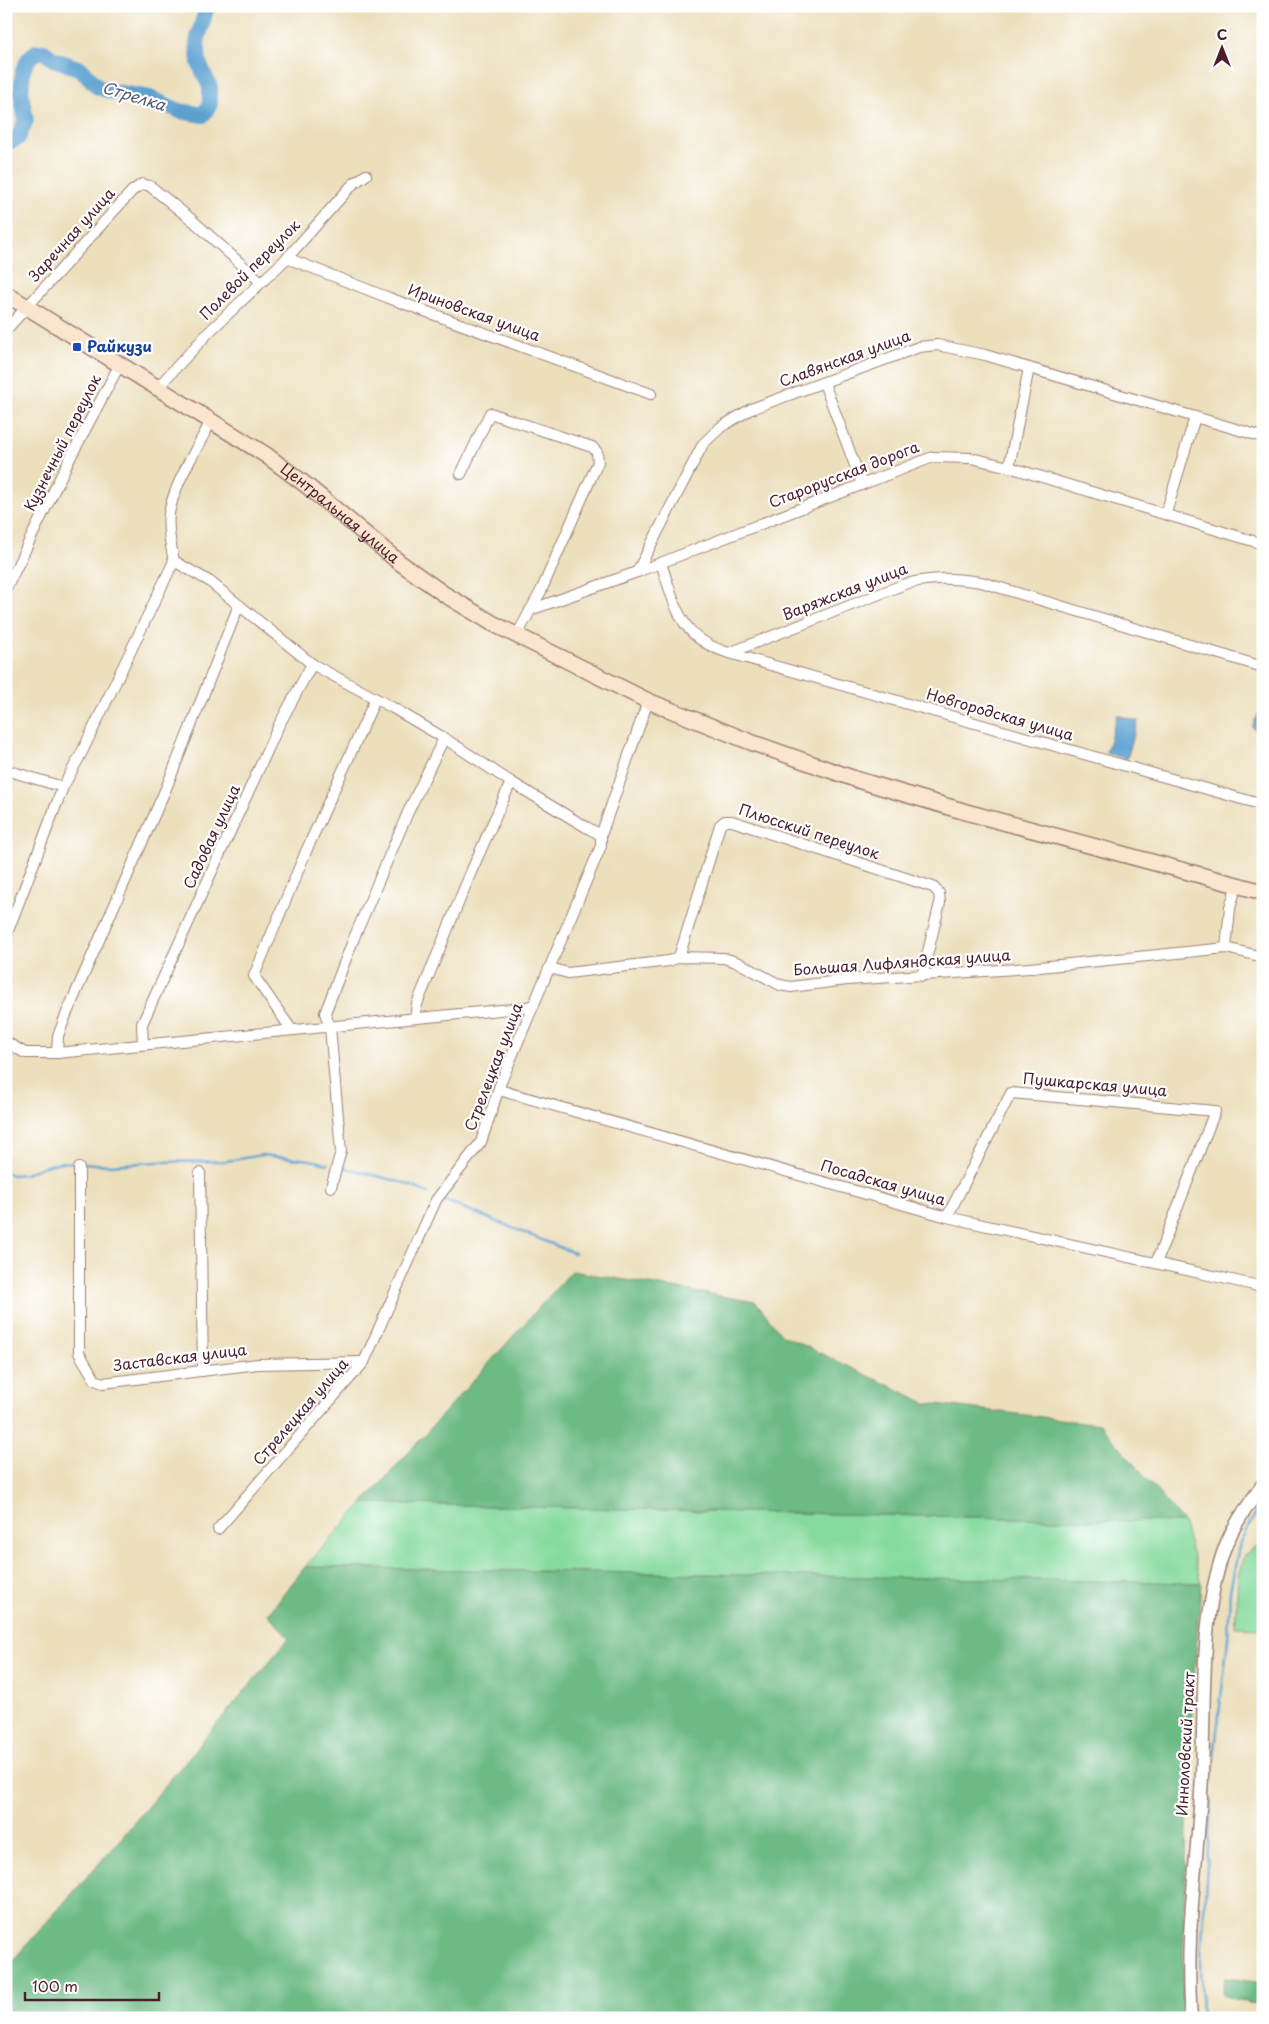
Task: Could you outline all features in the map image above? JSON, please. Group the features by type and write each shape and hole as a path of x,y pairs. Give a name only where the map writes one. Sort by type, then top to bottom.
{"main road":[{"name":"Центральная улица","path":"6,294 266,455 306,485 406,568 444,594 517,635 648,702 754,743 858,780 966,812 1263,892"}],"street":[{"name":"Полевой переулок","path":"157,388 210,330 287,258 353,184 366,175"},
{"name":"Заречная улица","path":"6,330 40,295 132,191 142,184 150,186 191,219 261,282"},
{"name":"Ириновская улица","path":"287,258 389,298 651,394"},
{"name":"Славянская улица","path":"637,572 703,444 721,427 751,409 920,347 937,345 985,355 1263,436"},
{"name":"Кузнечный переулок","path":"6,589 67,464 120,364"},
{"path":"1009,467 1029,368"},
{"path":"824,382 862,484"},
{"path":"461,474 490,413 592,447 598,452 598,462 541,591 517,635"},
{"path":"1166,513 1195,416"},
{"path":"6,936 63,786 81,754 174,561 169,535 169,515 174,494 211,420"},
{"name":"Старорусская дорога","path":"530,610 661,563 933,457 971,458 1009,467 1166,513 1263,544"},
{"path":"174,561 209,581 312,664 444,738 511,782 601,834"},
{"path":"661,563 680,617 687,628 699,641 714,649 729,653"},
{"name":"Варяжская улица","path":"729,653 905,584 928,578 949,578 980,582 1263,667"},
{"path":"57,1053 58,1036 66,1014 167,786 239,606"},
{"name":"Новгородская улица","path":"729,653 1263,805"},
{"name":"Садовая улица","path":"143,1044 142,1024 279,726 312,664"},
{"path":"291,1029 254,976 307,850 375,700"},
{"name":"Стрелецкая улица","path":"218,1529 364,1362 436,1200 481,1142 499,1090 601,846 601,834 648,702"},
{"path":"331,1187 341,1151 330,1027 325,1013 354,938 409,810 444,738"},
{"path":"6,770 63,786"},
{"path":"415,1018 417,1004 471,872 511,782"},
{"name":"Плюсский переулок","path":"679,957 720,825 725,821 732,821 933,887 939,893 940,903 922,976"},
{"path":"1226,948 1230,908 1237,884"},
{"name":"Большая Лифляндская улица","path":"550,968 568,972 669,961 679,957 724,958 739,963 780,985 791,987 847,980 1030,968 1226,948 1263,957"},
{"path":"6,1042 25,1053 57,1053 522,1008 534,1005"},
{"name":"Посадская улица","path":"499,1090 947,1217 1263,1287"},
{"name":"Пушкарская улица","path":"947,1217 1011,1093 1215,1110 1156,1263"},
{"name":"Заставская улица","path":"79,1168 79,1353 95,1380 103,1383 258,1364 364,1362"},
{"path":"200,1172 203,1371"},
{"name":"Инноловский тракт","path":"1191,2018 1189,1951 1201,1794 1209,1623 1214,1588 1222,1556 1237,1521 1263,1484"}],"green space":[{"path":"572,1271 756,1302 782,1335 926,1403 1100,1424 1183,1522 363,1503"},
{"path":"363,1503 1183,1522 1201,1583 305,1567"},
{"path":"1263,1541 1263,1628 1235,1627 1238,1576 1244,1555"},
{"path":"305,1567 1201,1583 1193,1691 1185,1879 1182,2018 6,2018 6,1968 118,1842 289,1638 268,1614"},
{"path":"1225,1978 1263,1983 1263,2004 1249,2003 1222,1995"}],"water":[{"path":"1263,704 1263,733 1253,728 1253,725"},
{"path":"1117,715 1138,721 1127,759 1106,753"}],"waterway":[{"name":"Стрелка","path":"6,143 18,138 26,120 21,94 23,70 29,58 36,52 44,52 53,59 81,69 98,87 109,91 150,98 180,111 203,115 210,104 210,87 199,63 197,42 207,6"},
{"path":"6,1172 12,1175 25,1174 61,1162 111,1165 227,1161 262,1155 310,1160 328,1164"},
{"path":"342,1167 404,1183 428,1193"},
{"path":"446,1201 574,1253"},
{"path":"1211,1782 1228,1639 1230,1591 1240,1542 1263,1499"},
{"path":"1202,2018 1201,1959 1211,1801"}],"place":[{"name":"Райкузи","path":"77,347"}]}
